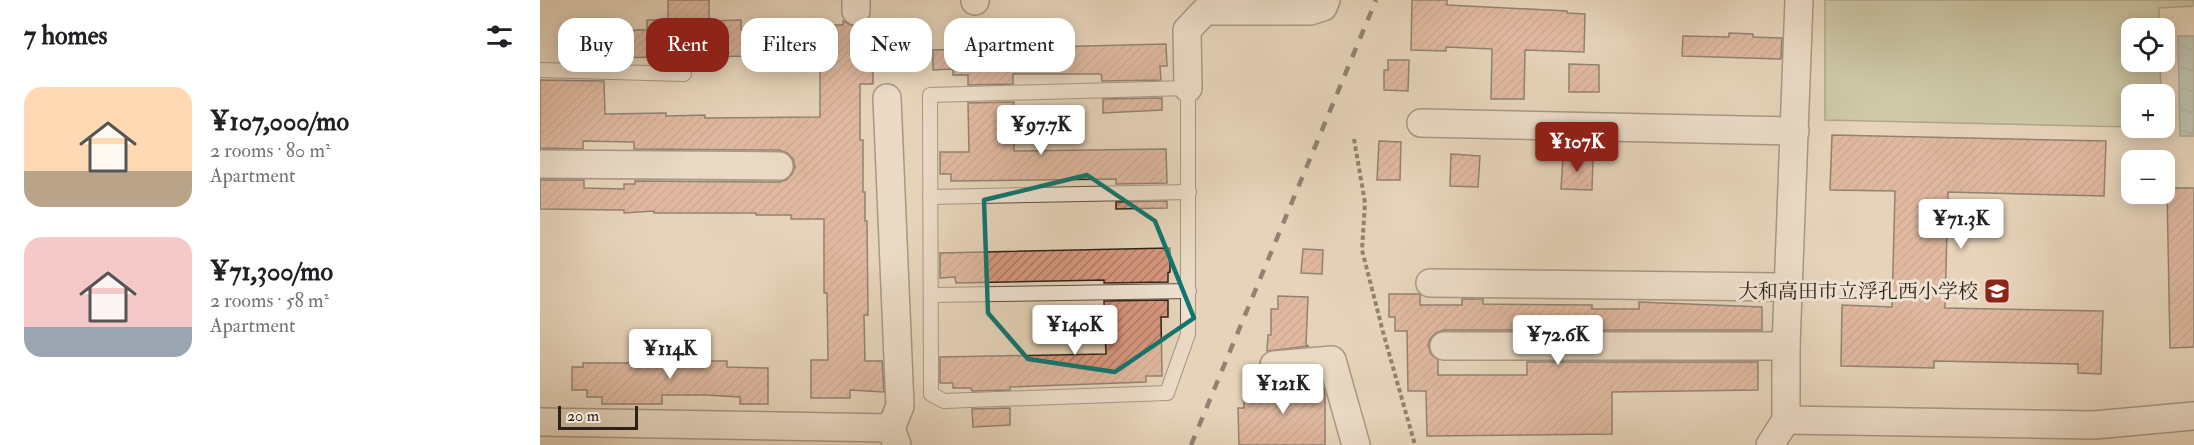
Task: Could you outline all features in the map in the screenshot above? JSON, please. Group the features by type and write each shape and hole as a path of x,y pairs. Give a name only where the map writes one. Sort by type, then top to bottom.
{"street":[{"path":"1188,88 1187,30 1205,11 1310,11 1323,7 1326,0"},
{"path":"1770,445 1786,420 1786,346 1800,0"},
{"path":"540,422 894,437 900,406 886,98"},
{"path":"1421,123 1795,131"},
{"path":"540,164 779,166"},
{"path":"1430,284 1790,286"},
{"path":"1444,346 1786,346"},
{"path":"1274,365 1332,360 1356,445"},
{"path":"1786,420 1924,434 2094,425 2194,416"}],"lane":[{"path":"540,70 684,74"},
{"path":"1188,88 1189,192 1188,334 1167,393 944,401 931,394 930,95 1188,88"},
{"path":"930,197 1189,192"},
{"path":"931,295 1189,291"}],"path":[{"path":"1354,139 1365,203 1362,250 1415,445"}],"highlighted area":[{"path":"1087,175 1155,221 1194,318 1115,372 1028,359 988,313 984,200"}],"green space":[{"path":"1825,0 2194,0 2194,6 2159,8 2159,18 2121,18 2121,72 2160,72 2161,84 2121,84 2121,127 1825,120"}],"water":[{"path":"2178,36 2194,36 2194,136 2180,136"}],"building":[{"path":"668,0 709,0 709,18 668,18"},
{"path":"1412,0 1447,0 1447,5 1567,11 1567,13 1585,14 1584,52 1525,50 1524,99 1491,99 1492,49 1446,47 1446,51 1411,50"},
{"path":"729,20 741,20 741,56 729,56"},
{"path":"843,21 850,24 850,72 873,72 873,84 860,84 860,140 863,140 863,192 865,192 865,221 867,221 868,315 864,315 865,361 882,361 884,392 850,390 850,398 811,398 811,360 828,360 827,293 824,293 824,219 791,219 791,215 756,215 756,213 654,213 654,211 624,213 624,210 540,209 540,180 584,180 584,188 624,189 624,184 635,184 635,181 779,182 786,180 795,167 793,159 787,153 779,150 634,149 634,142 583,141 583,149 540,148 540,80 604,81 605,114 666,113 666,116 705,115 705,118 820,117 820,72 838,72 838,25 843,25"},
{"path":"634,30 646,30 646,57 634,57"},
{"path":"1729,33 1782,38 1781,59 1682,56 1683,36 1729,37"},
{"path":"1166,44 1167,66 1160,66 1161,80 1102,81 1101,74 1013,74 1013,84 968,85 968,75 953,75 953,72 1075,72 1075,46"},
{"path":"933,50 944,50 944,69 933,70"},
{"path":"1388,60 1409,60 1408,91 1384,90 1384,70 1388,70"},
{"path":"1569,64 1599,65 1599,92 1569,92"},
{"path":"1162,98 1162,110 1103,113 1103,99"},
{"path":"1014,102 1014,151 1166,149 1167,183 1116,184 1116,179 951,181 951,174 940,174 940,152 969,152 968,103"},
{"path":"1832,135 2106,141 2104,196 1948,192 1945,308 2103,311 2101,374 2078,373 2078,364 1934,361 1934,368 1841,366 1842,305 1892,307 1895,191 1830,190"},
{"path":"1379,141 1401,142 1400,180 1377,180"},
{"path":"1451,154 1480,156 1478,187 1450,186"},
{"path":"1563,156 1593,157 1592,190 1561,189"},
{"path":"2175,188 2194,188 2194,347 2170,348 2167,204 2175,204"},
{"path":"1167,201 1167,208 1116,209 1116,202"},
{"path":"1170,248 1168,282 1104,283 1104,280 956,283 955,277 940,278 940,253"},
{"path":"1303,249 1323,250 1322,274 1301,273"},
{"path":"1389,294 1420,294 1420,305 1462,305 1462,299 1483,299 1483,304 1592,305 1592,309 1639,309 1639,302 1762,307 1762,330 1444,330 1436,333 1428,345 1431,354 1438,360 1438,375 1527,375 1527,362 1758,362 1758,390 1612,392 1612,434 1427,436 1426,391 1408,391 1407,331 1395,331 1395,317 1389,317"},
{"path":"1278,296 1308,297 1306,345 1309,346 1267,351 1268,335 1271,335 1271,309 1278,309"},
{"path":"1168,300 1168,317 1161,317 1162,376 1146,376 1146,382 1010,387 1010,390 972,391 971,388 953,388 953,383 940,383 940,357 1106,354 1104,301"},
{"path":"637,354 694,355 694,361 727,361 727,367 768,368 768,404 740,404 740,397 662,395 662,404 602,404 602,397 587,397 587,390 572,390 572,367 583,367 583,363 637,363"},
{"path":"1308,378 1308,388 1324,388 1325,445 1239,445 1238,408 1244,408 1244,395 1253,394 1253,389 1266,389 1266,379 1275,381"},
{"path":"1010,408 1010,425 973,427 972,409"}],"railway":[{"path":"1191,445 1376,0"}],"place":[{"name":"大和高田市立浮孔西小学校","path":"1997,291"}]}
